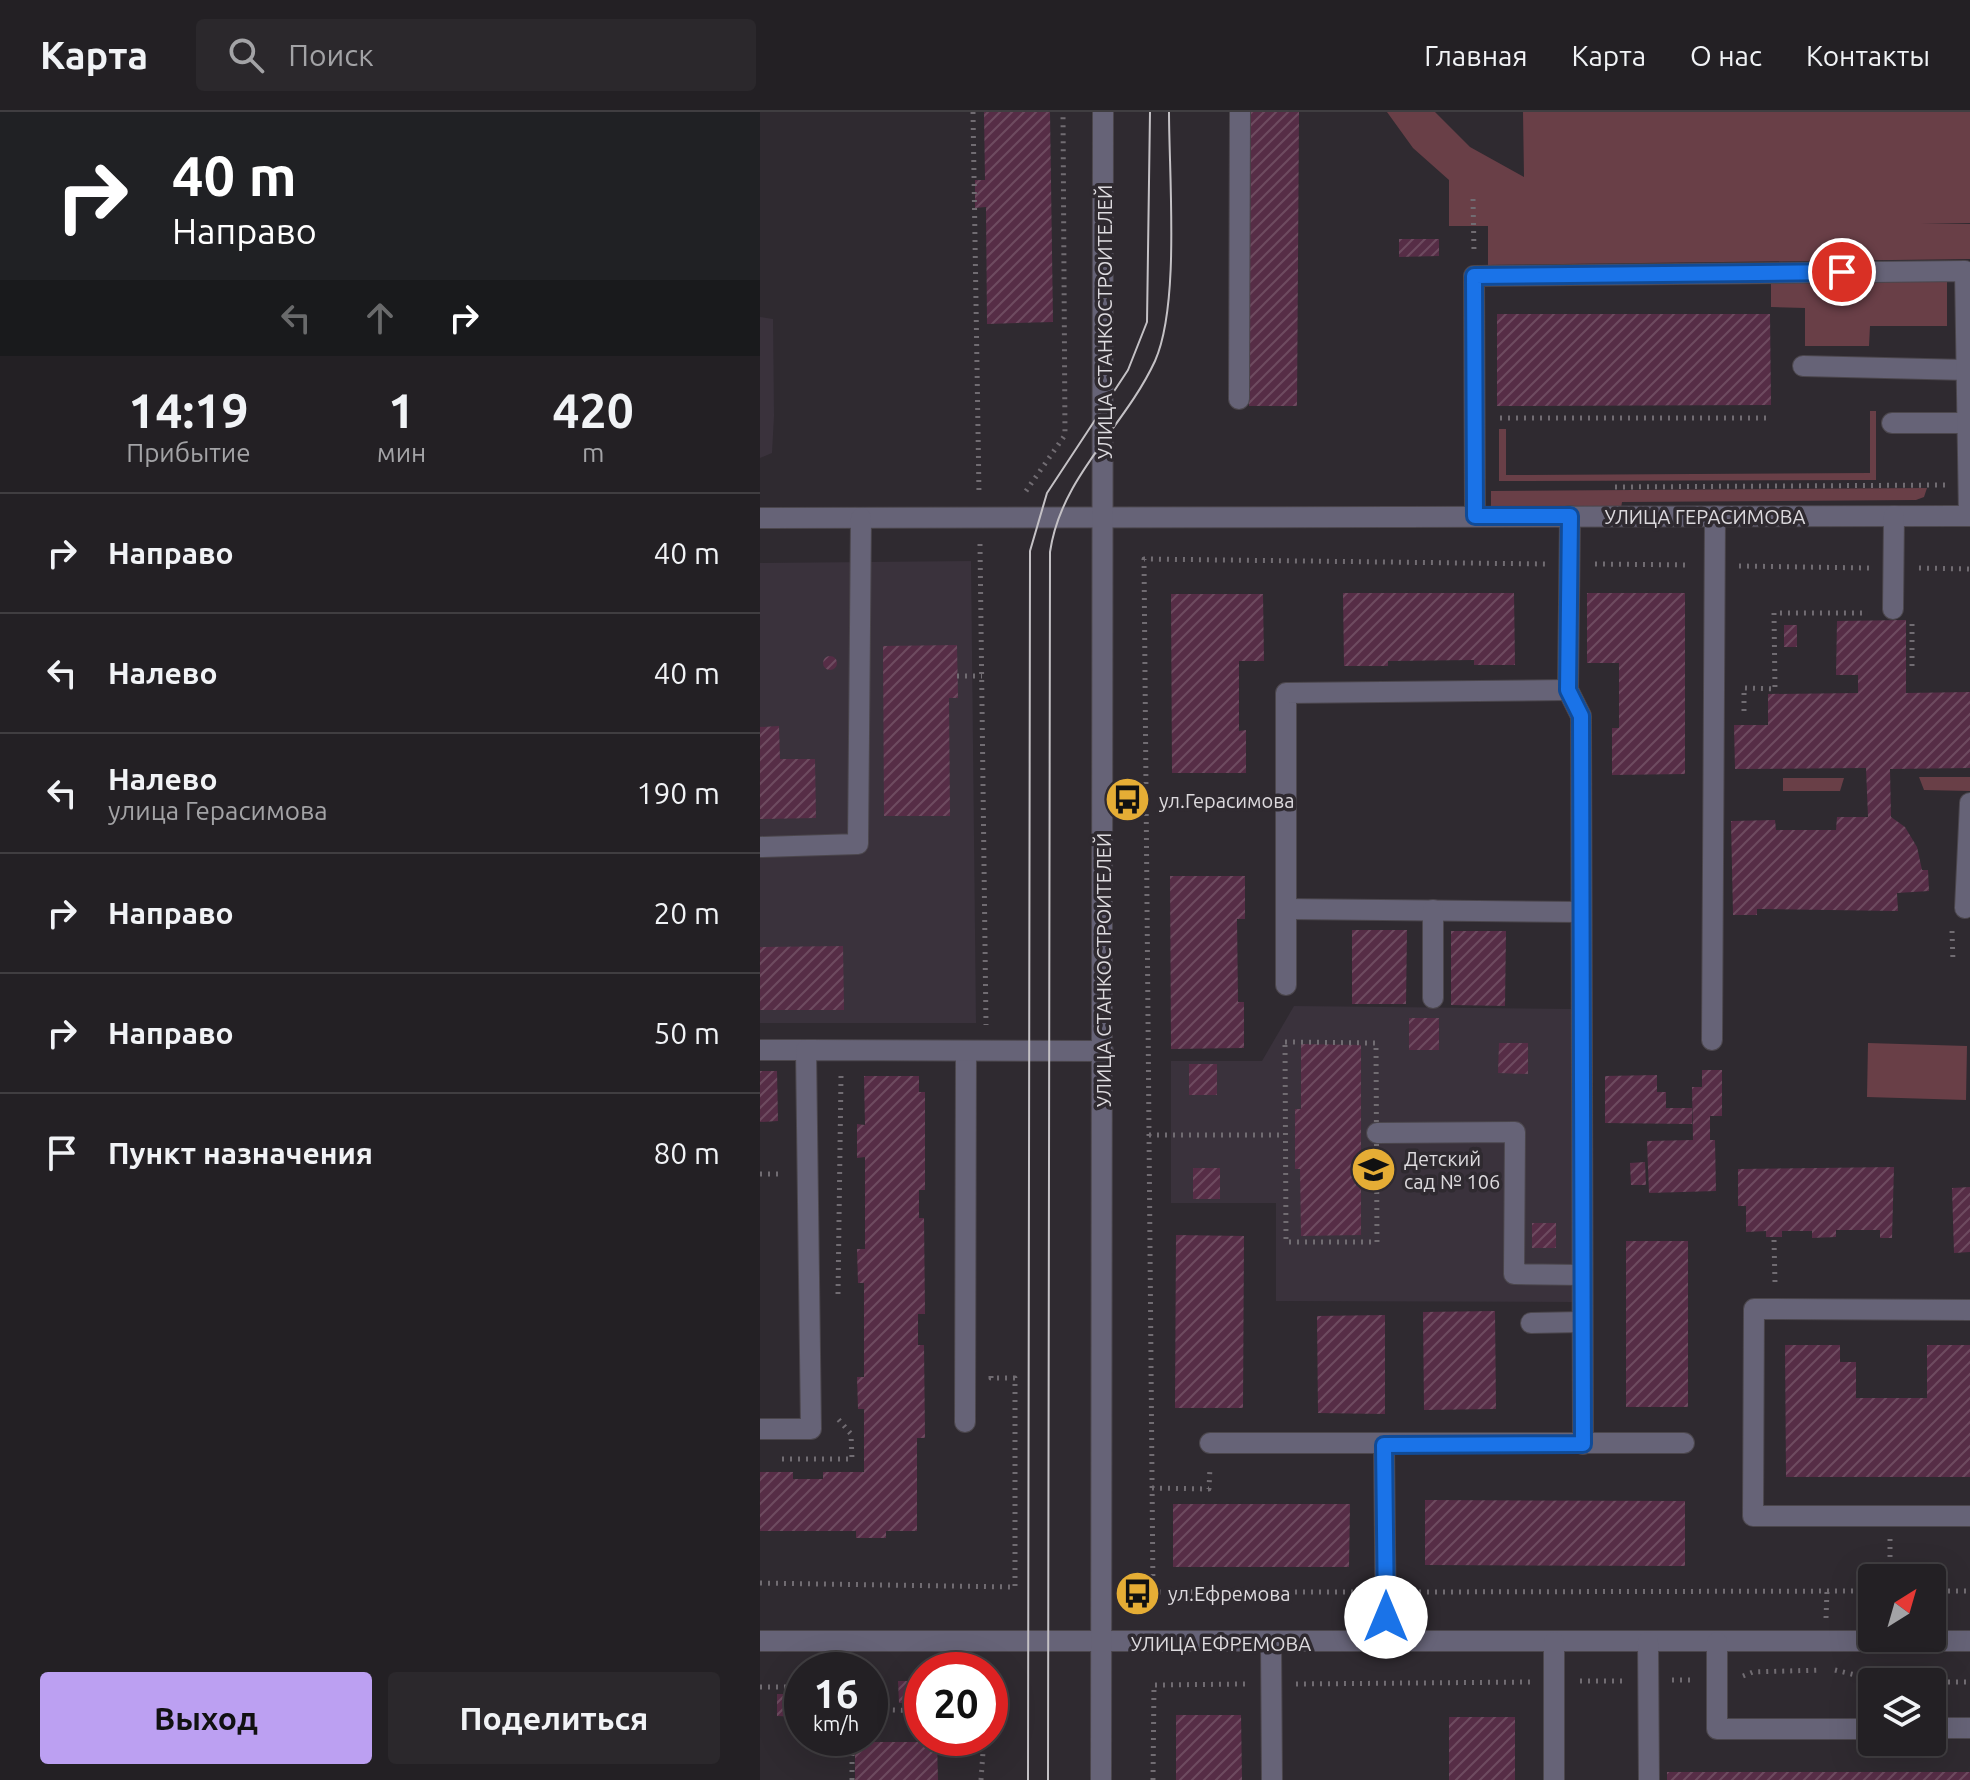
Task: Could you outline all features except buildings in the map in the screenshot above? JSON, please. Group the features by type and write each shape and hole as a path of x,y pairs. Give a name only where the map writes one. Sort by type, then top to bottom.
{"street":[{"name":"УЛИЦА СТАНКОСТРОИТЕЛЕЙ","path":"1101,1780 1103,112"},
{"path":"1239,399 1240,112"},
{"path":"1475,516 1474,276 1965,271 1969,516"},
{"path":"1803,366 1967,370"},
{"path":"1892,423 1968,423"},
{"path":"1570,516 1568,690 1581,716 1583,1444"},
{"path":"1712,1040 1715,516"},
{"path":"1894,516 1894,611"},
{"name":"УЛИЦА ГЕРАСИМОВА","path":"760,518 1969,516"},
{"path":"760,847 858,844 861,518"},
{"path":"1286,985 1286,693 1568,690"},
{"path":"1965,908 1970,803"},
{"path":"1286,909 1581,912"},
{"path":"1433,910 1433,998"},
{"path":"760,1050 1103,1051"},
{"path":"760,1429 811,1429 806,1050"},
{"path":"965,1422 976,1052"},
{"path":"1377,1133 1515,1132 1514,1274 1582,1275"},
{"path":"1970,1310 1754,1309 1753,1516 1970,1516"},
{"path":"1531,1323 1582,1322"},
{"path":"1210,1443 1684,1443"},
{"path":"1384,1445 1386,1642"},
{"name":"УЛИЦА ЕФРЕМОВА","path":"760,1641 1970,1641"},
{"path":"1271,1642 1272,1780"},
{"path":"1554,1642 1554,1780"},
{"path":"1648,1642 1649,1780"},
{"path":"1717,1642 1717,1729 1858,1729"},
{"path":"1946,1728 1970,1728"}],"path":[{"path":"973,112 982,676 976,1052"},
{"path":"1009,517 1065,435 1063,112"},
{"path":"1473,199 1474,276"},
{"path":"1475,418 1766,418"},
{"path":"1602,487 1968,484"},
{"path":"1858,1591 1153,1592 1144,559 1970,569"},
{"path":"1744,711 1744,688 1775,689 1774,613 1894,611 1912,614 1912,672"},
{"path":"957,676 982,676"},
{"path":"1285,1042 1376,1043 1377,1242 1286,1242 1285,1135 1285,1042"},
{"path":"1149,1135 1285,1135"},
{"path":"1774,1240 1775,1309"},
{"path":"760,1583 1015,1587 1015,1378 991,1378 991,1363"},
{"path":"1152,1488 1209,1489 1210,1443"},
{"path":"1890,1516 1890,1564"},
{"path":"1946,1591 1970,1591"},
{"path":"1153,1780 1154,1685 1733,1680 1753,1672 1836,1670 1858,1676"},
{"path":"1946,1682 1970,1682"},
{"path":"760,1687 784,1687"},
{"path":"852,1756 852,1780"},
{"path":"981,1780 983,1756"}],"shaded area":[{"path":"1387,112 1435,112 1470,147 1524,177 1523,112 1970,112 1970,223 1921,223 1970,224 1970,259 1488,265 1488,226 1449,226 1449,180 1413,148"},
{"path":"1771,280 1947,280 1947,326 1870,326 1869,346 1805,346 1805,308 1771,307"},
{"path":"760,317 773,319 774,416 772,453 760,458"},
{"path":"1870,411 1876,411 1876,480 1499,481 1499,429 1506,429 1506,475 1870,473"},
{"path":"1927,488 1924,497 1916,500 1622,502 1621,508 1491,509 1491,491"},
{"path":"971,561 976,1023 760,1023 760,563"},
{"path":"1919,777 1970,777 1970,791 1924,790"},
{"path":"1783,778 1844,778 1840,791 1783,791"},
{"name":"Детский сад № 106","path":"1294,1006 1573,1009 1575,1302 1276,1301 1276,1203 1171,1203 1171,1061 1262,1061"},
{"path":"1868,1043 1967,1046 1966,1100 1867,1097"}],"tram line":[{"path":"1028,1780 1030,551 1047,493 1128,370 1147,322 1150,112"},
{"path":"1048,1780 1050,552 1056,525 1067,500 1142,385 1163,337 1170,275 1169,112"}],"place":[{"name":"ул.Герасимова","path":"1128,800"},
{"name":"Детский сад № 106","path":"1373,1169"},
{"name":"ул.Ефремова","path":"1137,1593"}],"route":[{"path":"1386,1617 1384,1445 1583,1444 1581,716 1568,690 1570,516 1475,516 1474,276 1842,272"}]}
